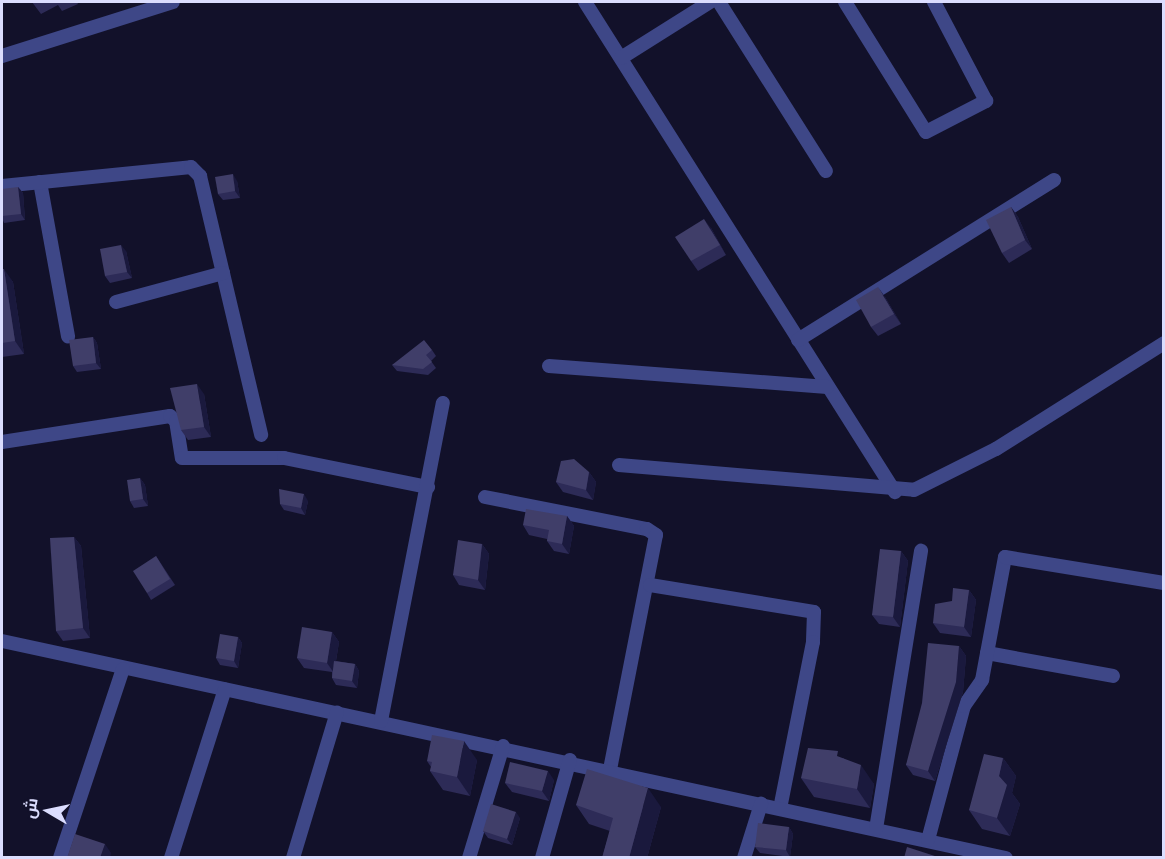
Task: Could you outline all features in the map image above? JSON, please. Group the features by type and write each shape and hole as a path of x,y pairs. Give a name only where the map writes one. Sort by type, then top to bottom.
{"street":[{"path":"2,56 173,2"},
{"path":"585,2 895,492"},
{"path":"621,58 710,2"},
{"path":"719,2 826,171"},
{"path":"845,2 926,132 986,101 934,2"},
{"path":"2,186 191,167 200,176 261,435"},
{"path":"798,340 1054,180"},
{"path":"40,182 68,336"},
{"path":"116,302 223,273"},
{"path":"619,465 895,492 914,490 996,448 1164,343"},
{"path":"549,366 827,387"},
{"path":"381,721 443,403"},
{"path":"2,442 170,416 176,421 182,458 284,458 428,487"},
{"path":"484,497 647,529 657,544 610,770"},
{"path":"876,829 921,551"},
{"path":"928,840 964,706 982,680 1005,557 1164,583"},
{"path":"650,585 813,612 813,642 780,808"},
{"path":"2,641 123,669 570,760 1006,858"},
{"path":"987,653 1113,676"},
{"path":"60,858 123,669"},
{"path":"171,858 225,690"},
{"path":"293,858 337,712"},
{"path":"469,858 503,746"},
{"path":"542,858 570,760"},
{"path":"744,858 760,804"}],"building":[{"path":"233,174 235,191 218,194 215,177"},
{"path":"18,187 21,214 2,216 2,189"},
{"path":"1011,207 1025,240 1002,253 986,220"},
{"path":"704,219 720,245 691,261 675,237"},
{"path":"121,245 127,272 105,276 100,249"},
{"path":"2,269 4,269 15,341 2,343"},
{"path":"878,287 894,314 871,327 856,300"},
{"path":"93,337 96,363 73,366 69,340"},
{"path":"424,340 432,350 426,355 432,362 423,369 392,365"},
{"path":"197,384 204,427 181,430 170,388"},
{"path":"574,459 589,472 586,490 556,482 561,461"},
{"path":"140,478 143,499 130,501 127,480"},
{"path":"279,489 304,494 301,508 280,504"},
{"path":"526,509 567,516 562,544 547,541 549,530 523,525"},
{"path":"74,537 83,628 56,631 50,538"},
{"path":"458,540 482,544 478,580 453,575"},
{"path":"880,549 901,551 893,617 872,615"},
{"path":"156,556 170,579 147,593 133,571"},
{"path":"953,588 969,590 964,627 933,623 935,604 952,601"},
{"path":"302,627 332,632 327,663 297,658"},
{"path":"220,634 238,637 234,661 216,658"},
{"path":"928,643 959,646 956,682 928,771 906,765 922,703"},
{"path":"334,661 355,664 352,681 332,678"},
{"path":"432,735 464,741 457,777 430,771 432,762 427,761"},
{"path":"808,748 838,751 837,756 861,765 857,789 801,778"},
{"path":"984,754 1003,758 999,776 1007,785 997,818 969,810"},
{"path":"510,762 548,771 542,791 505,783"},
{"path":"587,769 648,788 629,858 602,858 613,818 576,805"},
{"path":"491,804 516,812 507,839 483,831"},
{"path":"758,823 789,827 786,850 755,847"},
{"path":"75,834 105,844 100,858 67,858"},
{"path":"907,847 941,858 904,858"}]}
